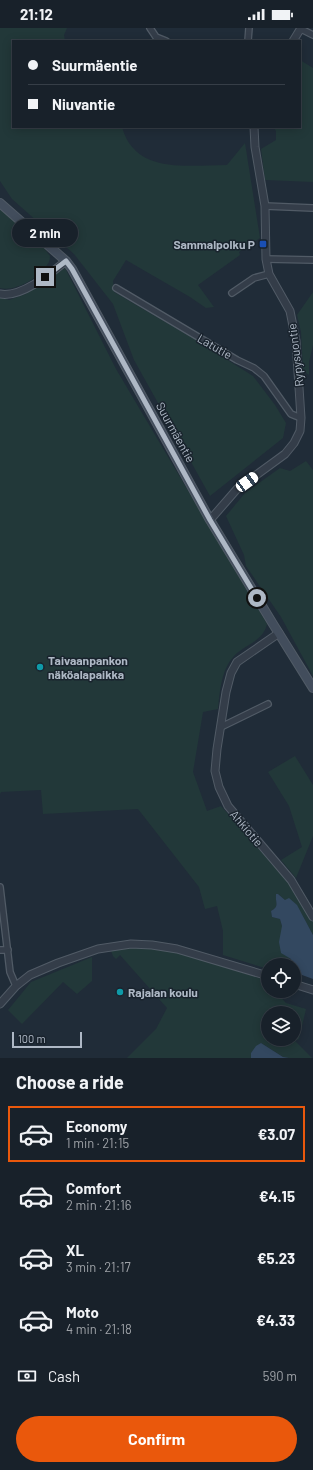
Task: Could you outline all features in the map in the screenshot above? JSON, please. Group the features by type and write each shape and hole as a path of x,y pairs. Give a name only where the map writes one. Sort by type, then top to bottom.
{"main road":[{"name":"Suurmäentie","path":"0,203 66,261 72,269 210,520 313,688"}],"street":[{"path":"150,28 156,37 164,40"},
{"path":"248,40 249,28"},
{"path":"294,40 301,28 313,35"},
{"name":"Rypysuontie","path":"210,520 237,489 285,454 296,440 300,431 301,418 296,341 290,311 269,274 266,259 265,206 255,147 254,128"},
{"path":"265,206 313,208"},
{"path":"266,259 313,260"},
{"path":"0,294 14,294 25,289 55,270 66,261"},
{"path":"232,293 254,278 269,274"},
{"name":"Latutie","path":"116,288 237,360 254,368 264,376 291,414 301,418"},
{"name":"Ahkiotie","path":"279,633 237,662 231,673 226,692 217,749 216,771 219,787 228,806 291,880 313,917"},
{"path":"221,727 268,704"},
{"path":"0,887 10,972 16,986"},
{"path":"0,1004 16,986 30,975 58,963 98,950 131,944 152,945 177,950 261,974"},
{"path":"0,950 8,950"},
{"path":"301,986 313,990"}],"green space":[{"path":"0,28 67,28 64,35 65,40 12,40 12,128 122,128 129,142 139,153 151,160 181,166 227,165 245,143 260,238 239,252 240,255 198,285 214,307 206,308 190,297 126,260 113,281 114,292 253,376 275,405 286,423 283,438 210,496 134,360 113,304 74,254 12,199 0,181"},
{"path":"301,61 313,68 313,182 265,180 261,149 276,140 276,131 274,128 301,128"},
{"path":"0,209 27,232 44,248 50,256 48,264 33,279 19,286 6,289 0,288"},
{"path":"65,268 116,369 267,624 262,635 238,652 226,668 222,681 218,709 203,712 193,772 207,811 221,806 291,885 313,920 313,935 301,913 287,900 276,894 277,905 271,911 272,917 280,919 282,926 283,954 289,958 261,958 261,967 223,955 223,931 217,906 205,909 199,887 138,809 43,814 41,790 1,792 0,794 0,297 9,300 26,294"},
{"path":"313,292 313,345 309,362 309,375 303,370 301,332 297,315"},
{"path":"306,461 313,470 313,676 281,617 246,566 244,555 226,516 245,493 280,468 290,471"},
{"path":"295,756 313,785 313,836 296,878 281,860 302,847 289,806 268,772"},
{"path":"142,947 172,950 261,979 261,998 282,998 286,1003 296,1006 261,1006 261,1043 251,1053 251,1058 127,1058 156,1029 167,1008 120,955 116,959 111,951 116,949"},
{"path":"92,957 92,981 77,994 63,982 22,1024 8,1010 31,982"},
{"path":"301,1008 306,1009 301,1030"},
{"path":"266,1046 300,1046 312,1058 289,1058 283,1057"}],"water":[{"path":"276,894 285,900 289,898 297,905 313,935 313,979 301,975 301,958 289,958 281,953 279,942 282,926 280,919 272,917 271,911 276,906"},
{"path":"261,1043 261,1046 266,1046 283,1057 289,1058 251,1058 251,1053 256,1046"}],"place":[{"name":"Sammalpolku P","path":"263,244"},
{"name":"Taivaanpankon näköalapaikka","path":"40,667"},
{"name":"Rajalan koulu","path":"120,992"}],"route":[{"path":"45,277 66,261 72,269 210,520 257,598"}]}
